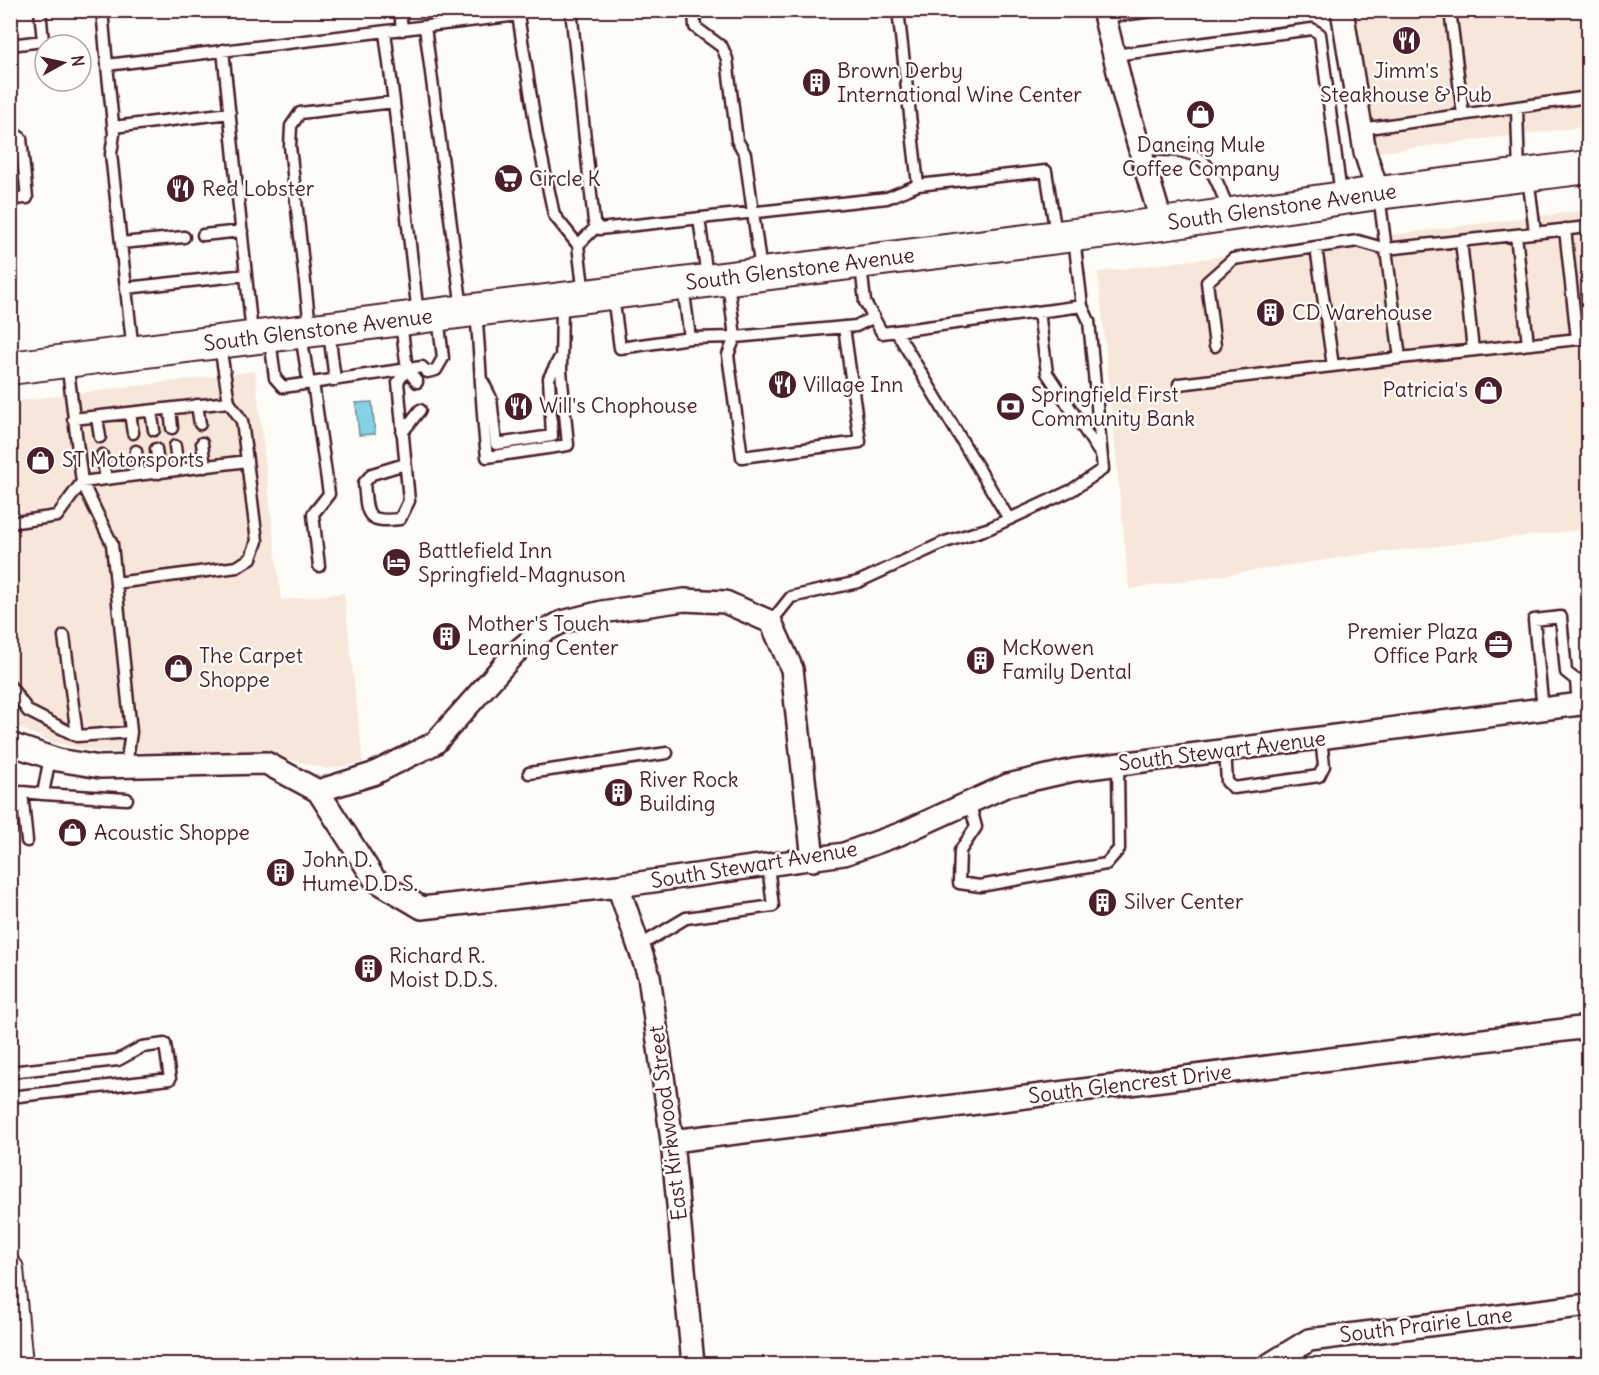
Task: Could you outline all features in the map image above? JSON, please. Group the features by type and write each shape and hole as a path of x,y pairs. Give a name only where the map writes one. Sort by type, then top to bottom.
{"main road":[{"name":"South Glenstone Avenue","path":"10,368 1161,224 1378,193 1588,167"}],"street":[{"path":"1342,10 1361,129 1378,193"},
{"path":"1104,14 1161,224"},
{"path":"10,744 50,757 100,767 266,763 318,790 373,774 435,743 514,654 537,635 562,622 602,612 684,600 725,602 771,622 792,669 813,860"},
{"name":"South Stewart Avenue","path":"318,790 375,880 422,908 618,886 813,860 872,846 1008,785 1043,776 1118,764 1583,704"},
{"name":"East Kirkwood Street","path":"618,886 649,976 672,1141 693,1365"},
{"name":"South Glencrest Drive","path":"672,1141 1588,1027"},
{"path":"10,1269 19,1365"},
{"name":"South Prairie Lane","path":"1270,1365 1309,1340 1588,1305"}],"lane":[{"path":"10,45 43,41 40,10"},
{"path":"102,10 113,127 111,154 134,353"},
{"path":"400,10 402,30"},
{"path":"442,10 444,24"},
{"path":"571,10 594,222 599,229 886,198 918,185 1046,171 1082,306 1089,321 1103,469 1080,485 1009,519 945,542 858,582 791,597 771,622"},
{"path":"694,10 695,27 722,47 727,59 737,140 745,154 761,274"},
{"path":"897,10 918,185"},
{"path":"1104,14 1161,10"},
{"path":"1450,10 1463,115"},
{"path":"107,65 402,30 519,13 537,135 554,215 578,245 586,296 620,348 690,338 735,337 856,326 874,317"},
{"path":"223,50 246,275 261,337 278,383 283,387 422,367 427,372 436,370 443,358 425,27"},
{"path":"1114,55 1317,30 1320,34 1341,198"},
{"path":"386,32 412,264 439,315 483,381 491,398 496,444 552,436 549,378 586,296"},
{"path":"1361,129 1588,97"},
{"path":"320,566 314,514 329,494 311,383 314,330 290,146 291,126 300,113 394,102"},
{"path":"1516,108 1524,175 1536,232"},
{"path":"113,127 230,113"},
{"path":"10,131 21,138 27,198 10,199"},
{"path":"1139,149 1174,149 1194,154 1206,161 1215,174 1229,214"},
{"path":"1378,193 1400,358"},
{"path":"699,218 706,281 735,337 728,355 742,458 860,442 844,327"},
{"path":"578,245 597,226"},
{"path":"1215,346 1208,282 1233,259 1358,241 1386,249 1588,227"},
{"path":"1179,384 1583,339 1565,229"},
{"path":"203,235 242,231"},
{"path":"1516,235 1528,344"},
{"path":"121,243 184,237"},
{"path":"1461,241 1473,350"},
{"path":"1316,247 1333,366"},
{"path":"860,262 865,302 882,333 1082,306"},
{"path":"126,288 246,275"},
{"path":"690,338 706,281"},
{"path":"1040,312 1047,373 1102,456"},
{"path":"405,464 372,474 364,483 366,512 372,518 380,521 400,519 406,512 409,501 398,382 439,315"},
{"path":"314,330 335,380"},
{"path":"896,331 1009,519"},
{"path":"116,583 237,567 250,558 257,541 242,421 229,402 220,342"},
{"path":"483,381 480,401 487,457 568,445 561,355"},
{"path":"66,361 81,482 112,544 131,732 126,766"},
{"path":"407,369 417,382"},
{"path":"73,419 229,402"},
{"path":"197,405 200,424"},
{"path":"170,408 172,428"},
{"path":"402,433 420,410"},
{"path":"150,411 154,430"},
{"path":"130,413 133,433"},
{"path":"97,417 100,437"},
{"path":"202,443 205,467"},
{"path":"175,446 178,470"},
{"path":"156,448 159,472"},
{"path":"136,451 139,475"},
{"path":"102,455 106,479"},
{"path":"10,523 57,516 81,482 247,462"},
{"path":"1544,710 1534,620 1561,617 1566,672 1576,680 1583,704"},
{"path":"64,636 77,736"},
{"path":"1576,680 1588,679"},
{"path":"10,686 28,711 77,736 131,732"},
{"path":"1225,750 1227,782 1234,788 1319,776 1324,766 1321,738"},
{"path":"529,773 667,753"},
{"path":"43,794 50,757"},
{"path":"969,801 976,827 960,851 960,884 980,886 1106,864 1119,849 1118,764"},
{"path":"27,841 22,792 127,799"},
{"path":"639,946 686,918 773,906 768,866"},
{"path":"10,1072 118,1060 142,1047 165,1044 170,1079 10,1097"}],"shaded area":[{"path":"1334,11 1588,11 1588,126 1356,155 1348,129"},
{"path":"1588,210 1588,529 1358,555 1129,589 1098,272"},
{"path":"255,371 281,600 344,593 363,763 327,769 257,751 102,752 54,743 11,724 10,402"}],"water":[{"path":"372,402 375,434 359,435 356,403"}],"place":[{"name":"Jimm's Steakhouse & Pub","path":"1406,40"},
{"name":"Brown Derby International Wine Center","path":"816,83"},
{"name":"Dancing Mule Coffee Company","path":"1201,114"},
{"name":"Circle K","path":"508,179"},
{"name":"Red Lobster","path":"181,189"},
{"name":"CD Warehouse","path":"1271,313"},
{"name":"Village Inn","path":"782,385"},
{"name":"Patricia's","path":"1489,390"},
{"name":"Will's Chophouse","path":"518,406"},
{"name":"Springfield First Community Bank","path":"1010,407"},
{"name":"ST Motorsports","path":"41,460"},
{"name":"Battlefield Inn Springfield-Magnuson","path":"397,563"},
{"name":"Mother's Touch Learning Center","path":"446,636"},
{"name":"Premier Plaza Office Park","path":"1499,644"},
{"name":"McKowen Family Dental","path":"981,660"},
{"name":"The Carpet Shoppe","path":"178,668"},
{"name":"River Rock Building","path":"618,792"},
{"name":"Acoustic Shoppe","path":"73,833"},
{"name":"John D. Hume D.D.S.","path":"281,872"},
{"name":"Silver Center","path":"1103,902"},
{"name":"Richard R. Moist D.D.S.","path":"368,968"}]}
